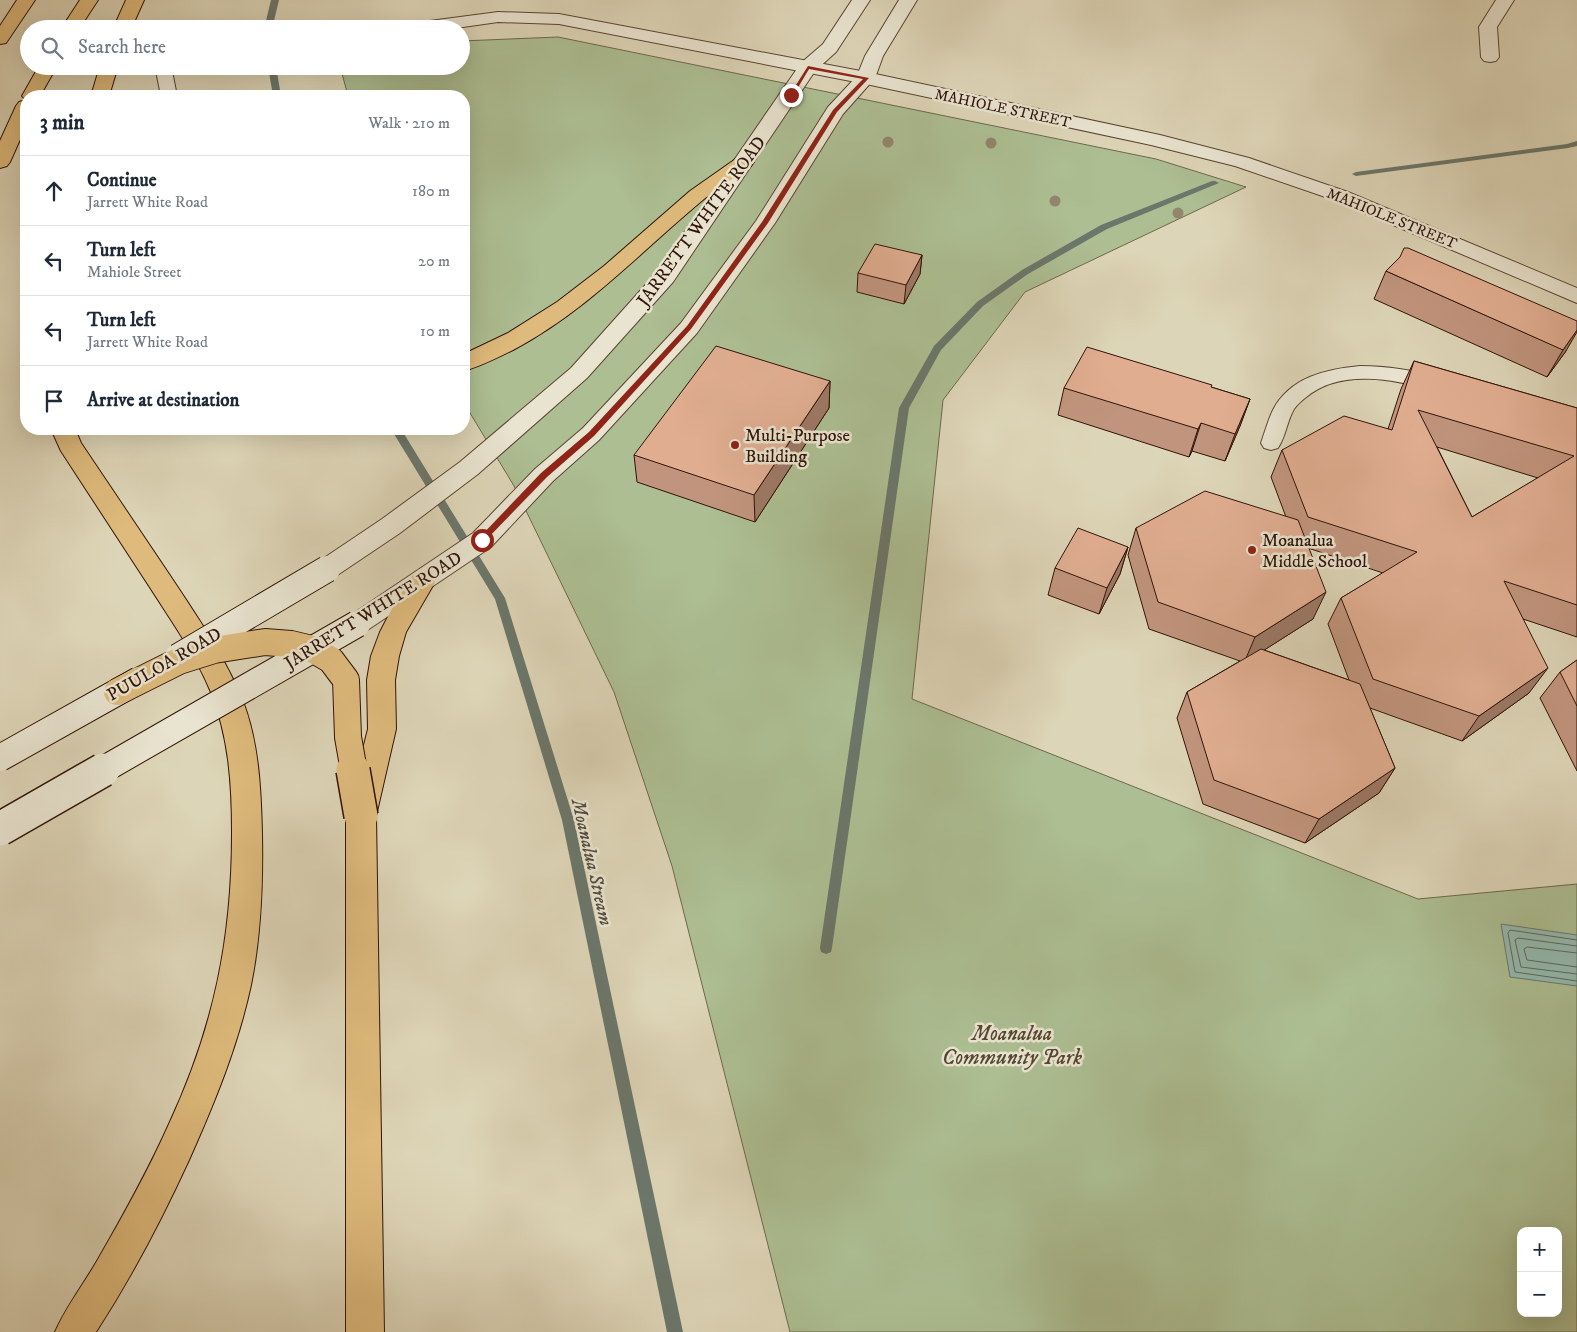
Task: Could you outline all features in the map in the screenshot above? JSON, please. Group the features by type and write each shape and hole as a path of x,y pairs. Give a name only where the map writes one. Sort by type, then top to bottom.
{"highway":[{"path":"0,39 26,0"},
{"path":"76,20 88,0"},
{"path":"126,20 135,0"},
{"path":"34,90 43,75"},
{"path":"102,90 106,75"},
{"path":"0,162 20,119"},
{"path":"470,360 535,327 576,299 633,252 698,194 744,162"},
{"path":"66,435 70,445 150,566 205,654 230,704 240,742 246,796 248,855 235,984 215,1054 188,1124 143,1214 94,1303 74,1332"},
{"path":"361,816 382,729 381,680 385,656 393,632 406,606 422,582"},
{"path":"117,692 178,661 214,650 265,642 291,644 312,649 331,660 346,680 348,738 361,816 365,1332"}],"street":[{"name":"JARRETT WHITE ROAD","path":"327,569 392,526 469,468 579,373 665,277 774,120 808,67 830,48 861,0"},
{"name":"JARRETT WHITE ROAD","path":"0,829 357,624 482,540 544,475 591,434 660,361 711,300 765,223 835,111 866,78 874,56 908,0"},
{"path":"1490,57 1488,27 1505,0"},
{"name":"MAHIOLE STREET","path":"470,21 498,17 559,19 866,78 1153,139 1242,162 1359,203 1577,296"},
{"name":"PUULOA ROAD","path":"0,758 327,569"}],"lane":[{"path":"165,75 168,90"},
{"path":"1271,443 1288,403 1300,391 1316,382 1329,378 1355,373 1376,372 1419,379 1456,390"}],"green space":[{"name":"Moanalua Community Park","path":"558,37 1156,159 1246,187 1025,292 943,400 912,699 1418,899 1577,884 1577,1332 790,1332 672,866 614,692 514,486 470,413 470,90 346,90 342,75 470,75 470,41"}],"water":[{"path":"1501,924 1577,935 1577,986 1510,977"}],"building":[{"path":"875,244 922,255 906,285 858,273"},
{"path":"1404,248 1408,248 1577,321 1577,330 1563,350 1386,271 1400,257"},
{"name":"Multi-Purpose Building","path":"716,346 830,381 754,495 634,455"},
{"path":"1087,347 1212,385 1211,387 1250,399 1235,434 1201,423 1198,429 1064,388"},
{"path":"1414,361 1577,408 1577,605 1504,581 1548,668 1479,716 1373,679 1341,598 1417,552 1308,517 1282,450 1344,416 1392,430","holes":["1418,410 1574,456 1472,517"]},
{"path":"1205,491 1298,520 1326,592 1255,637 1158,602 1136,528"},
{"path":"1078,528 1128,547 1107,588 1055,568"},
{"path":"1261,649 1360,684 1395,768 1319,819 1214,780 1187,692"},
{"path":"1577,660 1577,706 1560,672"}],"waterway":[{"name":"Moanalua Stream","path":"270,20 275,0"},
{"name":"Moanalua Stream","path":"274,75 276,90"},
{"path":"1356,174 1568,146 1577,143"},
{"path":"826,948 904,408 937,348 980,304 1025,272 1104,227 1215,183"},
{"name":"Moanalua Stream","path":"400,435 500,598 568,820 675,1332"}],"place":[{"name":"Multi-Purpose Building","path":"735,445"},
{"name":"Moanalua Middle School","path":"1252,550"}],"route":[{"path":"482,540 544,475 591,434 689,328 765,223 835,111 866,78 808,67 791,95"}]}
